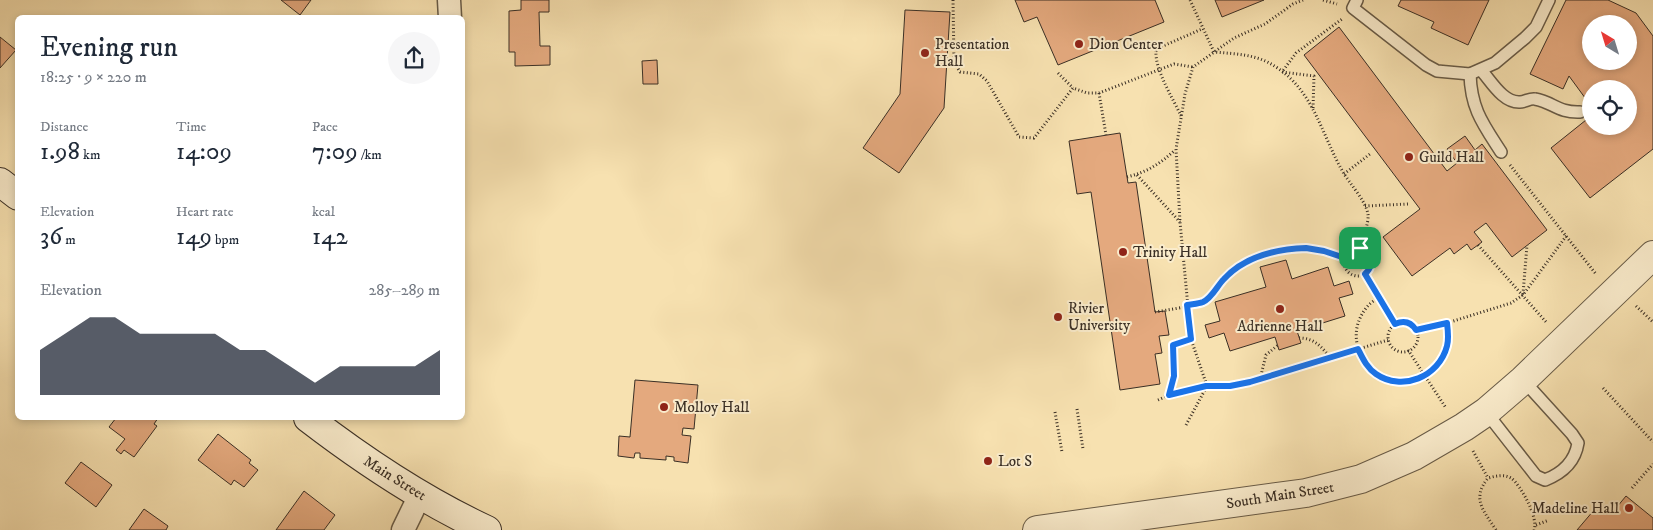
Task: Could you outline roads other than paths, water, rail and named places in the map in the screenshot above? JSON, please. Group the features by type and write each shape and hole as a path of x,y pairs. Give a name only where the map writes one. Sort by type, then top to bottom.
{"street":[{"path":"449,0 450,15"},
{"path":"0,182 15,194"},
{"name":"South Main Street","path":"1037,530 1164,517 1306,493 1361,478 1414,456 1486,412 1523,380 1653,255"},
{"name":"Main Street","path":"311,420 349,449 420,495 487,530"},
{"path":"403,530 420,495"}],"lane":[{"path":"1355,4 1426,65 1437,71 1470,74 1495,63 1525,38 1536,27 1549,0"},
{"path":"1481,70 1510,101 1520,102 1535,99 1563,111 1580,112"},
{"path":"1470,74 1470,91 1474,105 1501,152"},
{"path":"1486,412 1536,476 1545,480 1556,476 1567,467 1576,454 1578,443 1523,380"}],"place":[{"name":"Dion Center","path":"1079,44"},
{"name":"Presentation Hall","path":"925,53"},
{"name":"Guild Hall","path":"1409,157"},
{"name":"Trinity Hall","path":"1123,252"},
{"name":"Adrienne Hall","path":"1280,309"},
{"name":"Rivier University","path":"1058,317"},
{"name":"Molloy Hall","path":"664,407"},
{"name":"Lot S","path":"988,461"},
{"name":"Madeline Hall","path":"1629,508"}]}
